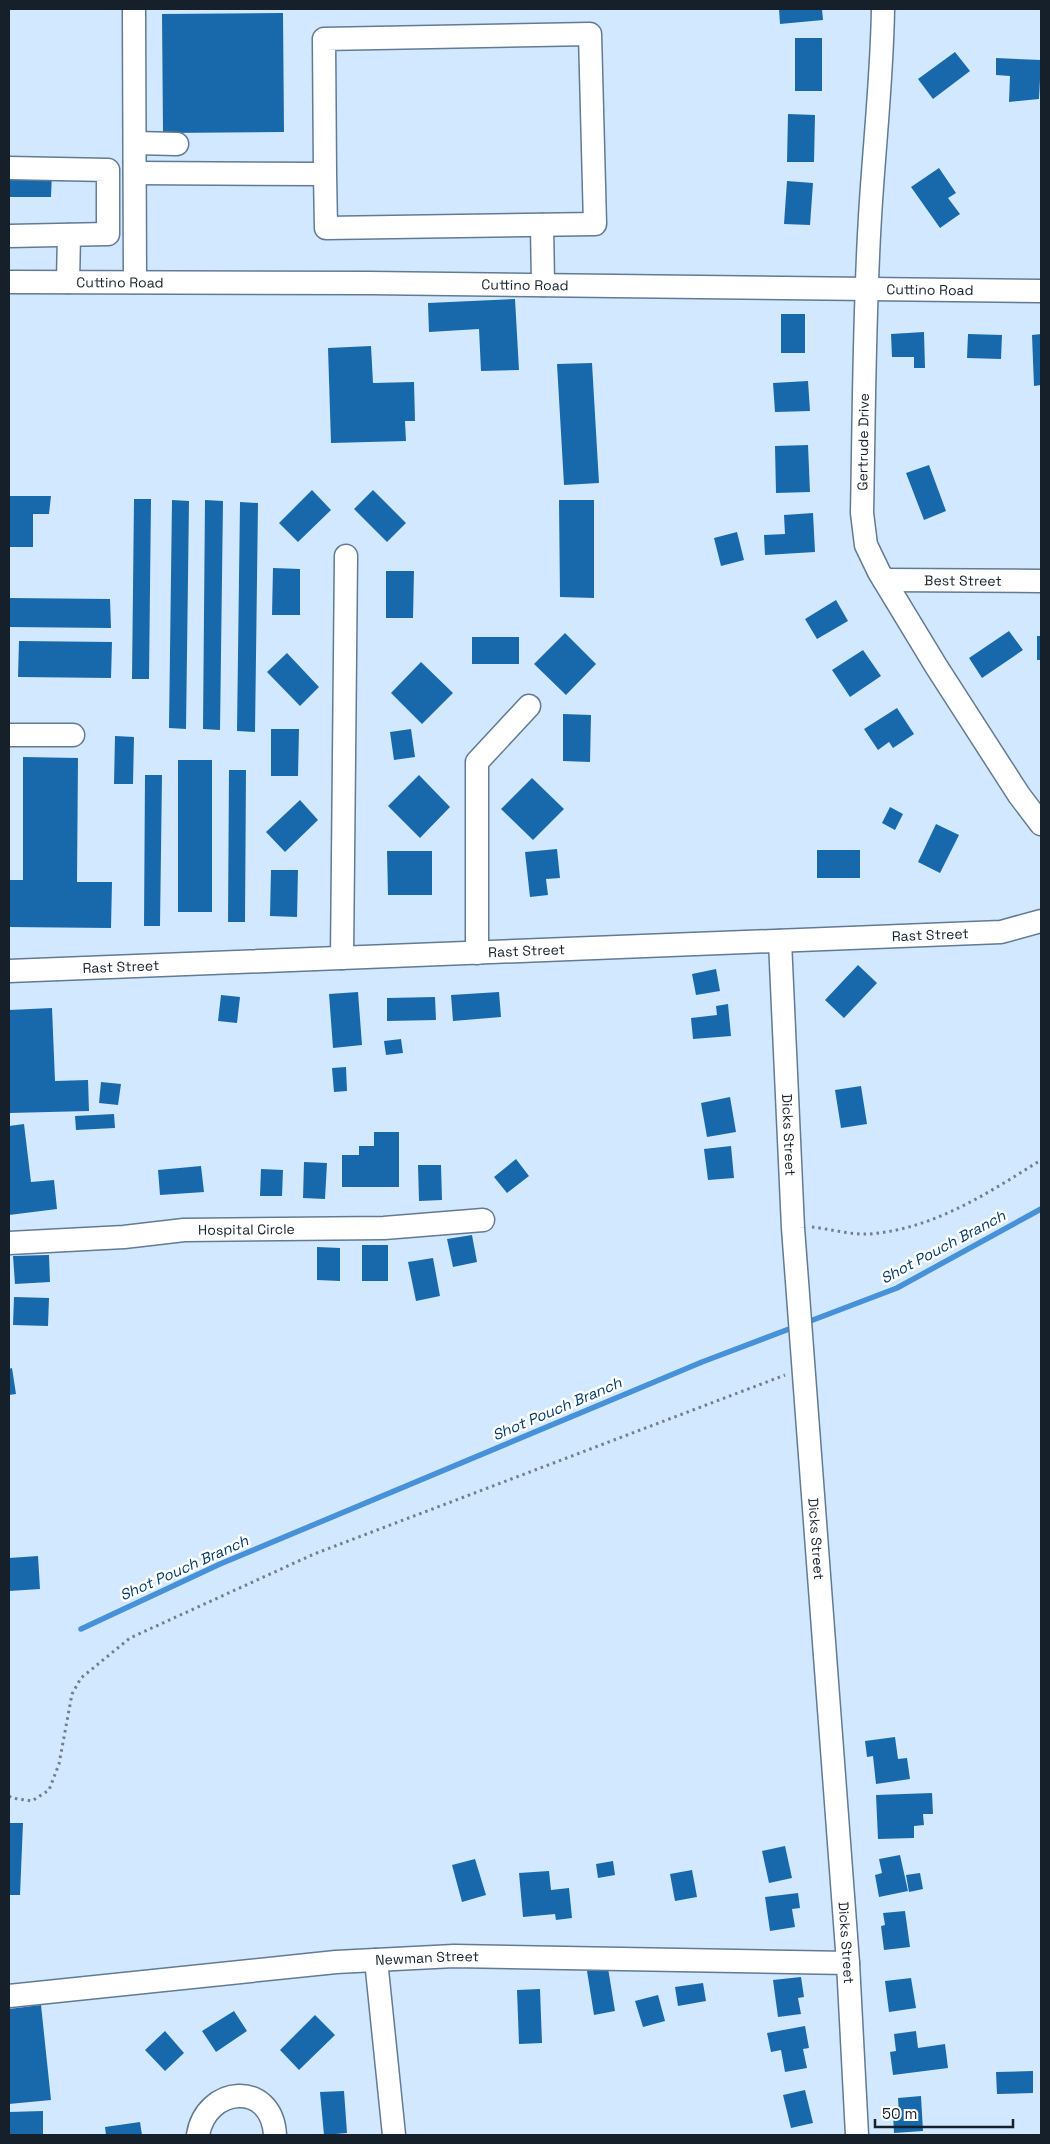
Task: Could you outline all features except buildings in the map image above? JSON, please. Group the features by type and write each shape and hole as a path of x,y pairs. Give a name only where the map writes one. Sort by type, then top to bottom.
{"street":[{"path":"134,9 135,282"},
{"name":"Gertrude Drive","path":"883,9 882,61 870,218 867,289 862,513 866,545 884,580 936,666 1019,795 1041,824"},
{"path":"590,34 595,224 326,228 325,174 324,39 590,34"},
{"path":"135,143 177,144"},
{"path":"9,168 108,170 108,234 9,236"},
{"path":"135,173 325,174"},
{"path":"542,226 543,286"},
{"path":"68,282 69,236"},
{"name":"Cuttino Road","path":"9,282 1041,291"},
{"path":"342,958 346,556"},
{"name":"Best Street","path":"884,580 1041,581"},
{"path":"477,953 477,762 529,706"},
{"path":"9,735 74,735"},
{"name":"Rast Street","path":"9,971 1001,932 1041,922"},
{"name":"Dicks Street","path":"780,941 797,1283 848,1963 857,2135"},
{"name":"Hospital Circle","path":"9,1243 115,1237 184,1230 384,1228 483,1220"},
{"name":"Newman Street","path":"9,1996 336,1962 454,1956 848,1963"},
{"path":"376,1960 394,2135"},
{"path":"198,2135 199,2126 206,2111 220,2100 235,2096 257,2100 267,2109 275,2135"}],"path":[{"path":"809,1226 867,1234 909,1228 969,1204 1041,1160"},
{"path":"9,1796 32,1802 49,1790 59,1764 72,1694 81,1678 130,1638 314,1554 802,1359"}],"waterway":[{"name":"Shot Pouch Branch","path":"805,1323 897,1288 1041,1209"},
{"name":"Shot Pouch Branch","path":"81,1629 220,1564 702,1362 797,1326"}]}
